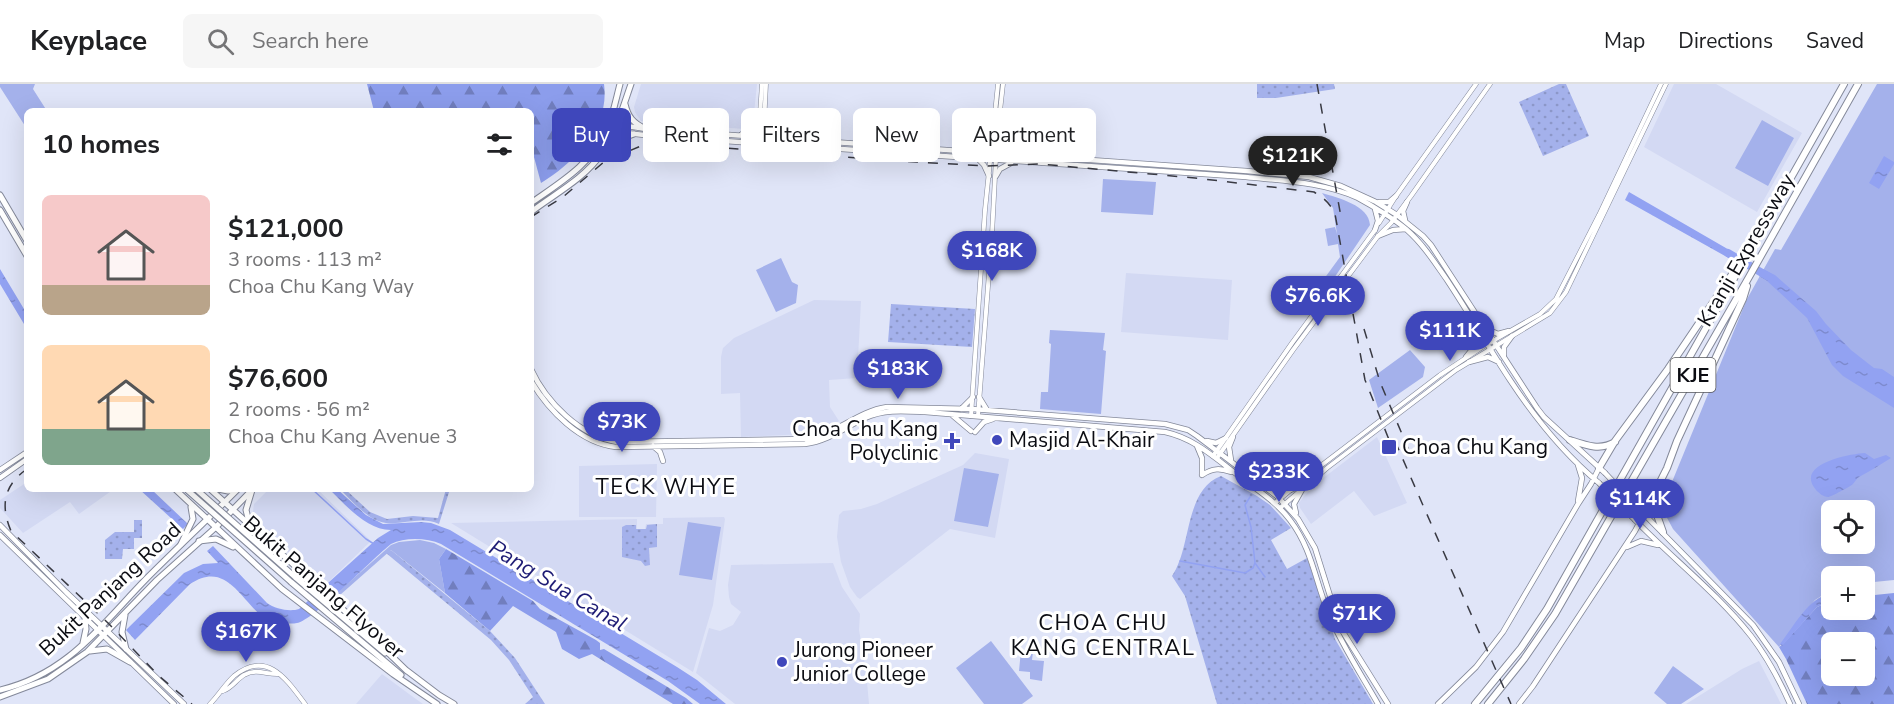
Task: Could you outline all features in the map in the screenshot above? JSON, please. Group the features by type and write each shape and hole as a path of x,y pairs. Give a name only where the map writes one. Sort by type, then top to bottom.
{"highway":[{"name":"Kranji Expressway","path":"1475,704 1521,648 1547,609 1737,269 1754,244 1844,84"},
{"name":"Kranji Expressway","path":"1488,704 1524,659 1555,614 1750,277 1858,84"},
{"path":"1599,468 1737,269"},
{"path":"1643,512 1667,468 1677,441 1743,299 1750,277"},
{"path":"1570,440 1595,447 1610,445 1616,441"},
{"path":"1657,489 1657,515 1663,532"}],"main road":[{"path":"615,108 620,84"},
{"path":"621,108 631,84"},
{"path":"624,102 631,119 643,128"},
{"path":"631,133 741,142"},
{"path":"729,134 739,135"},
{"path":"841,143 952,151"},
{"path":"841,150 952,157"},
{"path":"1096,160 1309,177 1341,186 1397,214 1424,236 1431,245 1544,417 1605,473 1753,625 1779,662 1799,704"},
{"path":"534,201 586,162"},
{"path":"534,210 583,174 594,162"},
{"path":"980,162 989,176"},
{"path":"996,176 1004,165 1014,162 1299,182 1357,198 1375,208 1406,229 1433,260 1542,426 1749,634 1767,659 1790,704"},
{"path":"0,195 24,236"},
{"path":"1376,202 1389,202 1396,196"},
{"path":"1406,222 1402,211 1407,202"},
{"path":"1375,208 1378,221 1375,230"},
{"path":"0,210 24,252"},
{"path":"1378,236 1393,230 1406,229"},
{"path":"1485,327 1495,333 1511,333 1504,347 1504,358"},
{"path":"1468,359 1480,331"},
{"path":"1468,359 1488,357 1499,362"},
{"path":"534,374 545,392 570,418 589,433 616,442 805,439 828,434 863,414 880,408 918,406 1166,424 1188,430 1219,452 1264,487 1298,519"},
{"path":"534,386 543,400 566,422 587,438 609,446 805,444 830,438 880,412 916,411 1165,432 1184,437 1280,503 1298,530 1310,555 1327,610 1338,635 1378,704"},
{"path":"961,409 973,397"},
{"path":"979,397 987,410"},
{"path":"952,414 973,431 995,417"},
{"path":"1233,437 1229,452 1234,464"},
{"path":"1202,440 1216,442 1226,438"},
{"path":"1196,444 1202,458 1202,475 1217,469 1234,473"},
{"path":"653,446 660,452 663,461"},
{"path":"0,470 24,454"},
{"path":"0,478 24,461"},
{"path":"1577,462 1582,478 1578,504"},
{"path":"1438,704 1476,667 1503,632 1599,468"},
{"path":"1264,487 1282,492 1293,489"},
{"path":"1303,488 1294,504 1298,519 1315,548 1343,632 1388,704"},
{"path":"178,492 282,589 393,674 437,704"},
{"name":"Bukit Panjang Flyover","path":"190,492 413,687"},
{"path":"184,499 196,495 196,492"},
{"name":"Bukit Panjang Flyover","path":"200,492 293,580 407,671"},
{"path":"213,492 321,589 407,671 454,704"},
{"name":"Bukit Panjang Road","path":"0,690 46,673 62,662 103,625 235,492"},
{"name":"Bukit Panjang Road","path":"0,697 48,679 87,652 251,492"},
{"path":"251,526 246,514 252,492"},
{"path":"181,544 192,519 191,505"},
{"path":"1519,704 1624,549 1643,512"},
{"path":"0,525 184,704"},
{"path":"0,535 174,704"},
{"path":"199,541 216,539 237,549"},
{"path":"1624,549 1641,541 1661,546"},
{"path":"1310,555 1315,548"},
{"path":"125,614 122,632 126,649"},
{"path":"83,644 85,619"},
{"path":"87,652 98,648 107,649 130,662"}],"street":[{"path":"762,84 762,108"},
{"path":"763,108 766,84"},
{"path":"996,108 998,84"},
{"path":"998,108 1003,84"},
{"path":"1219,452 1226,438 1292,343 1375,230 1396,196 1476,84"},
{"path":"1215,457 1233,437 1293,350 1378,236 1407,202 1490,84"},
{"path":"1280,503 1293,489 1383,418 1468,359 1490,346 1497,346 1511,333 1549,307 1560,292 1661,84"},
{"path":"1490,346 1493,340 1550,313 1566,292 1666,84"},
{"path":"971,416 990,162"},
{"path":"978,416 996,162"},
{"path":"1280,503 1303,488 1468,359"},
{"path":"210,704 233,677 251,667 269,667 278,670 305,704"}],"shaded area":[{"path":"0,84 35,84 33,89 45,108 24,108 24,124"},
{"path":"641,84 757,84 755,108 741,108 741,129 729,128 729,108 643,108 643,121 635,112 634,107"},
{"path":"1257,84 1334,84 1335,89 1276,98 1257,98"},
{"path":"1559,84 1566,84 1589,136 1543,156 1519,102"},
{"path":"1674,84 1716,84 1802,133 1757,212 1644,147"},
{"path":"1877,84 1894,84 1894,580 1875,582 1875,566 1821,566 1821,596 1815,600 1779,647 1673,529 1666,516 1665,499 1747,299 1775,249 1781,250"},
{"path":"1762,120 1794,138 1768,186 1735,168"},
{"path":"1103,179 1156,182 1153,215 1101,212"},
{"path":"1322,193 1359,207 1368,218 1370,225 1328,287 1321,283 1340,257 1338,244 1328,246 1325,229 1335,227 1337,234 1333,208"},
{"path":"781,258 792,282 798,285 796,303 776,312 756,270"},
{"path":"1126,273 1232,280 1228,340 1121,332"},
{"path":"814,300 861,301 857,378 829,380 830,407 839,421 822,431 807,434 741,437 740,393 721,394 723,348 734,338"},
{"path":"891,304 975,309 972,347 888,342"},
{"path":"1050,330 1105,333 1103,350 1106,351 1101,414 1040,409 1041,392 1048,392"},
{"path":"1410,350 1425,367 1423,377 1378,408 1369,380"},
{"path":"1377,437 1407,503 1374,516 1354,491 1311,524 1300,508 1299,503 1304,496 1318,482"},
{"path":"975,453 1009,459 995,538 950,529 860,599 857,597 850,587 841,562 837,537 839,515 843,511 877,504 963,465"},
{"path":"657,464 656,517 579,517 579,466"},
{"path":"964,468 999,474 988,527 954,521"},
{"path":"1221,476 1270,505 1291,528 1271,540 1287,569 1307,558 1335,639 1373,704 1217,704 1185,596 1172,576 1183,550 1190,520 1201,493 1209,483"},
{"path":"24,484 24,492 110,492 79,514 70,502 23,533 0,508 0,500"},
{"path":"266,492 320,492 371,541 324,586 252,519 254,504"},
{"path":"343,492 348,492 370,512 387,519 413,516 438,518 445,492 449,492 439,524 426,521 386,523 373,519"},
{"path":"724,517 713,605 693,672 451,523 637,519 637,529 645,529 646,524 663,524 663,518"},
{"path":"134,520 142,520 142,538 134,538 134,549 123,549 122,559 105,559 105,540 115,532 134,532"},
{"path":"688,522 721,527 712,580 679,575"},
{"path":"657,524 657,547 649,548 650,565 645,566 641,561 622,557 622,527 636,525 636,529 646,529 647,525"},
{"path":"420,540 446,549 439,559 445,593 391,550 340,595 337,593 391,545"},
{"path":"391,550 490,631 515,658 545,704 525,704 533,697 509,660 491,640 386,553"},
{"path":"833,563 842,587 860,614 859,630 869,704 735,704 696,673 709,628 720,631 733,625 741,612 731,604 729,597 731,565"},
{"path":"991,641 1033,696 1022,704 984,704 956,668"},
{"path":"1021,650 1033,652 1032,660 1044,661 1042,681 1030,679 1030,672 1019,671"},
{"path":"1759,661 1781,704 1686,704 1742,669"},
{"path":"1673,666 1704,689 1681,704 1667,704 1654,693"},
{"path":"382,674 409,694 423,704 356,704"}],"green space":[{"path":"367,84 604,84 602,108 552,108 552,162 569,162 541,183 534,157 534,108 373,108"},
{"path":"446,549 533,601 540,609 596,640 600,643 600,650 604,649 693,704 673,704 592,654 579,659 562,649 556,632 513,606 490,631 445,593 439,559"},
{"path":"1894,593 1894,704 1807,704 1779,647 1821,605 1821,620 1875,620 1875,595"}],"water":[{"path":"1884,156 1894,164 1879,189 1869,183"},
{"path":"1629,192 1738,255 1734,261 1625,200"},
{"path":"0,269 24,309 24,324 0,284"},
{"path":"1763,269 1775,275 1816,311 1851,350 1874,368 1882,369 1894,377 1894,408 1843,376 1832,365 1807,318 1759,276"},
{"path":"1865,453 1874,459 1886,455 1891,458 1833,495 1824,496 1816,490 1811,481 1812,473 1818,467 1837,458"},
{"path":"142,492 154,492 188,524 183,529"},
{"path":"332,492 340,492 366,515 383,524 421,522 450,530 677,667 726,704 700,704 668,681 441,544 423,540 409,539 391,544 316,612 297,623 264,618 232,585 223,579 213,577 203,578 190,584 135,640 126,630 184,573 203,564 218,563 207,551 213,546 267,603 283,609 299,609 378,538 391,530 373,526 349,509"},
{"path":"1821,597 1821,605 1782,646 1780,644 1796,621"}],"waterway":[{"path":"1728,253 1769,277"},
{"path":"315,492 374,544"},
{"path":"1180,561 1245,573 1253,568 1255,563 1251,527 1245,505 1250,497"},
{"path":"1255,563 1265,577"}],"railway":[{"path":"1317,84 1341,217"},
{"path":"534,215 563,197 605,161 641,146 656,143 987,166 1040,164 1195,178 1314,192 1326,201 1335,214 1365,380 1394,452"},
{"path":"1364,329 1380,382 1410,453"},
{"path":"1395,441 1511,704"},
{"path":"24,471 13,482 6,496 6,513 11,531 108,623 159,676 192,704"}],"place":[{"name":"Masjid Al-Khair","path":"997,440"},
{"name":"Choa Chu Kang Polyclinic","path":"952,441"},
{"name":"Choa Chu Kang","path":"1389,447"},
{"name":"Jurong Pioneer Junior College","path":"782,662"}],"district":[{"name":"TECK WHYE","path":"666,487"},
{"name":"CHOA CHU KANG CENTRAL","path":"1103,636"}],"water label":[{"name":"Pang Sua Canal","path":"558,586"}]}
